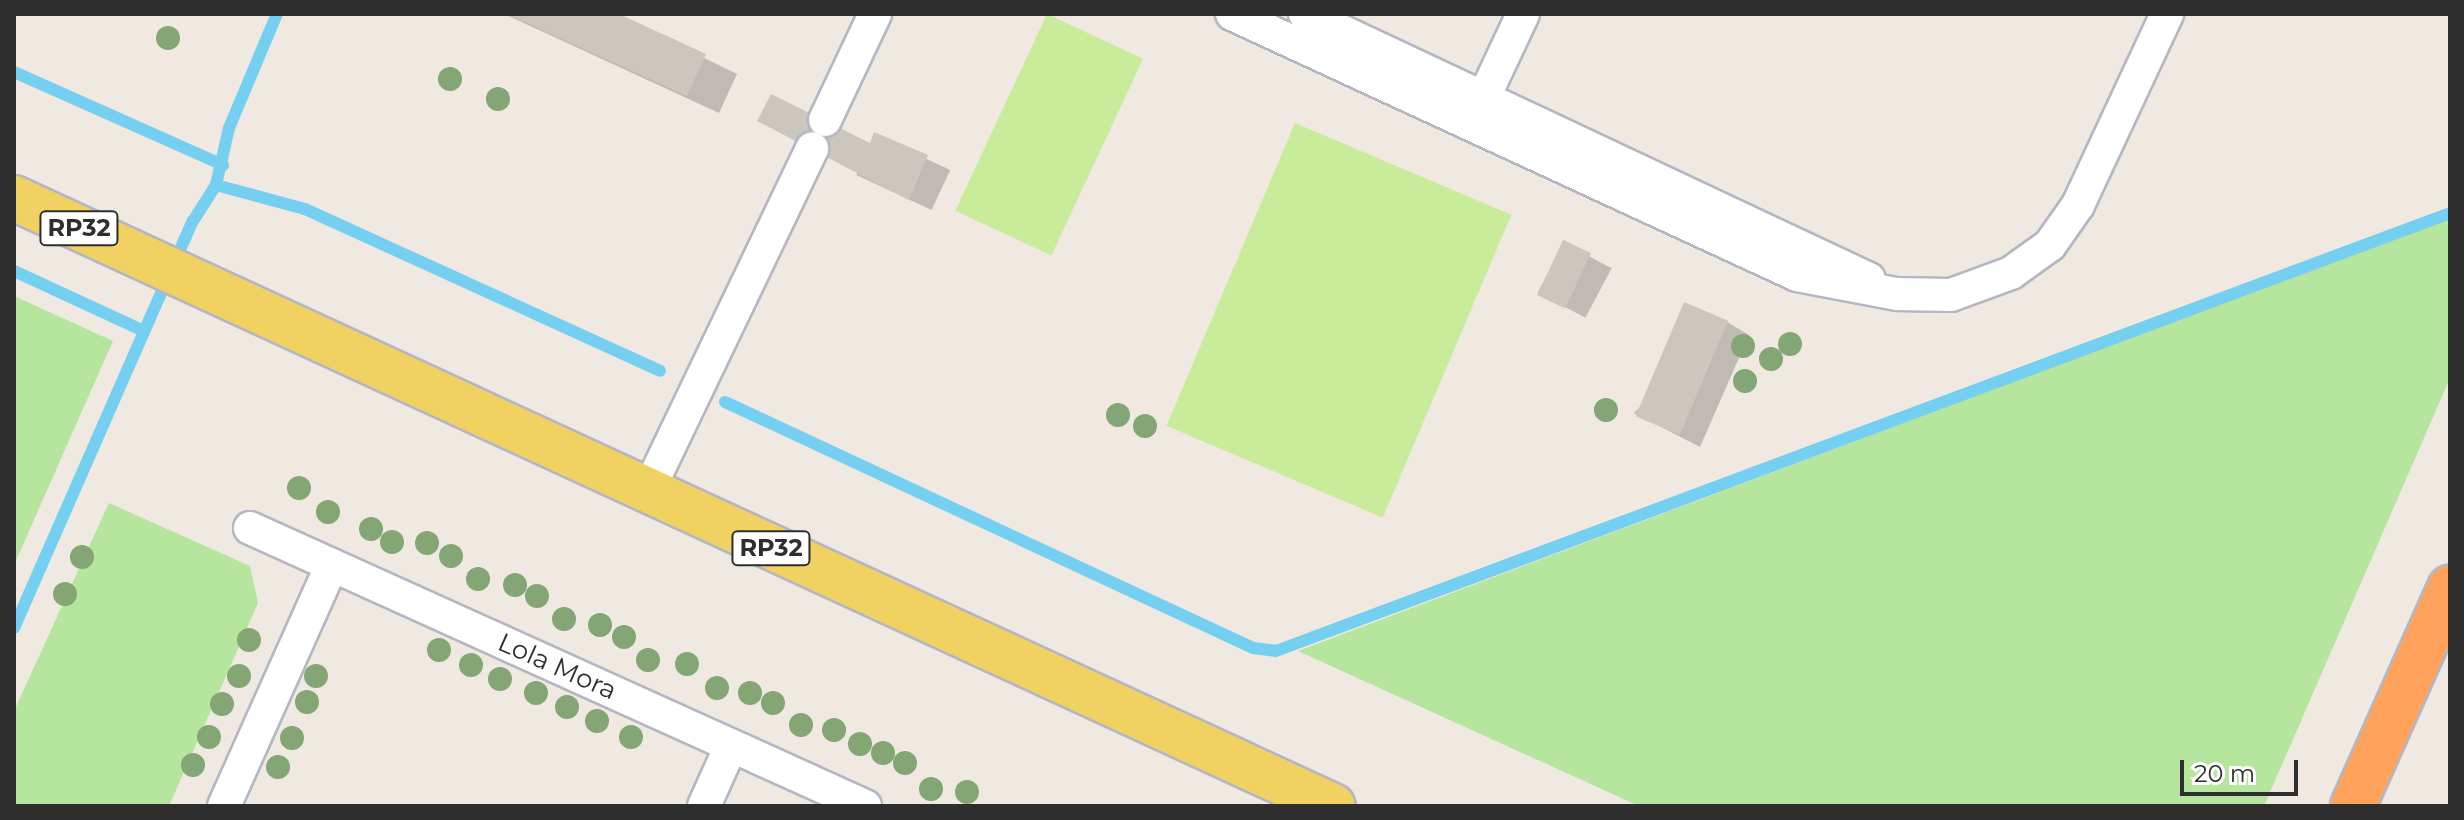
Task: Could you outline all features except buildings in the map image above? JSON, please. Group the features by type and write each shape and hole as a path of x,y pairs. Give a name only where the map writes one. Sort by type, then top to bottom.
{"highway":[{"path":"2353,806 2450,588"}],"main road":[{"name":"RP32","path":"14,198 1333,806"}],"street":[{"path":"648,491 875,14"},
{"path":"1232,14 1478,110"},
{"path":"1305,14 1478,110 1797,275 1897,294 1951,295 2011,273 2050,245 2078,205 2167,14"},
{"path":"1478,110 1523,14"},
{"name":"Lola Mora","path":"250,528 865,806"},
{"path":"224,806 332,565"},
{"path":"704,806 731,746"}],"green space":[{"path":"1047,14 1143,59 1051,255 955,211"},
{"path":"1295,123 1511,215 1383,518 1166,426"},
{"path":"2450,217 2450,378 2264,806 1639,806 1298,651"},
{"path":"14,296 113,341 14,565"},
{"path":"109,503 250,566 258,603 169,806 14,806 14,711"}],"waterway":[{"path":"14,628 193,221 216,185 229,128 277,14"},
{"path":"14,72 223,165"},
{"path":"216,185 305,209 660,371"},
{"path":"725,402 1253,648 1276,651 2450,213"},
{"path":"14,271 144,331"}]}
